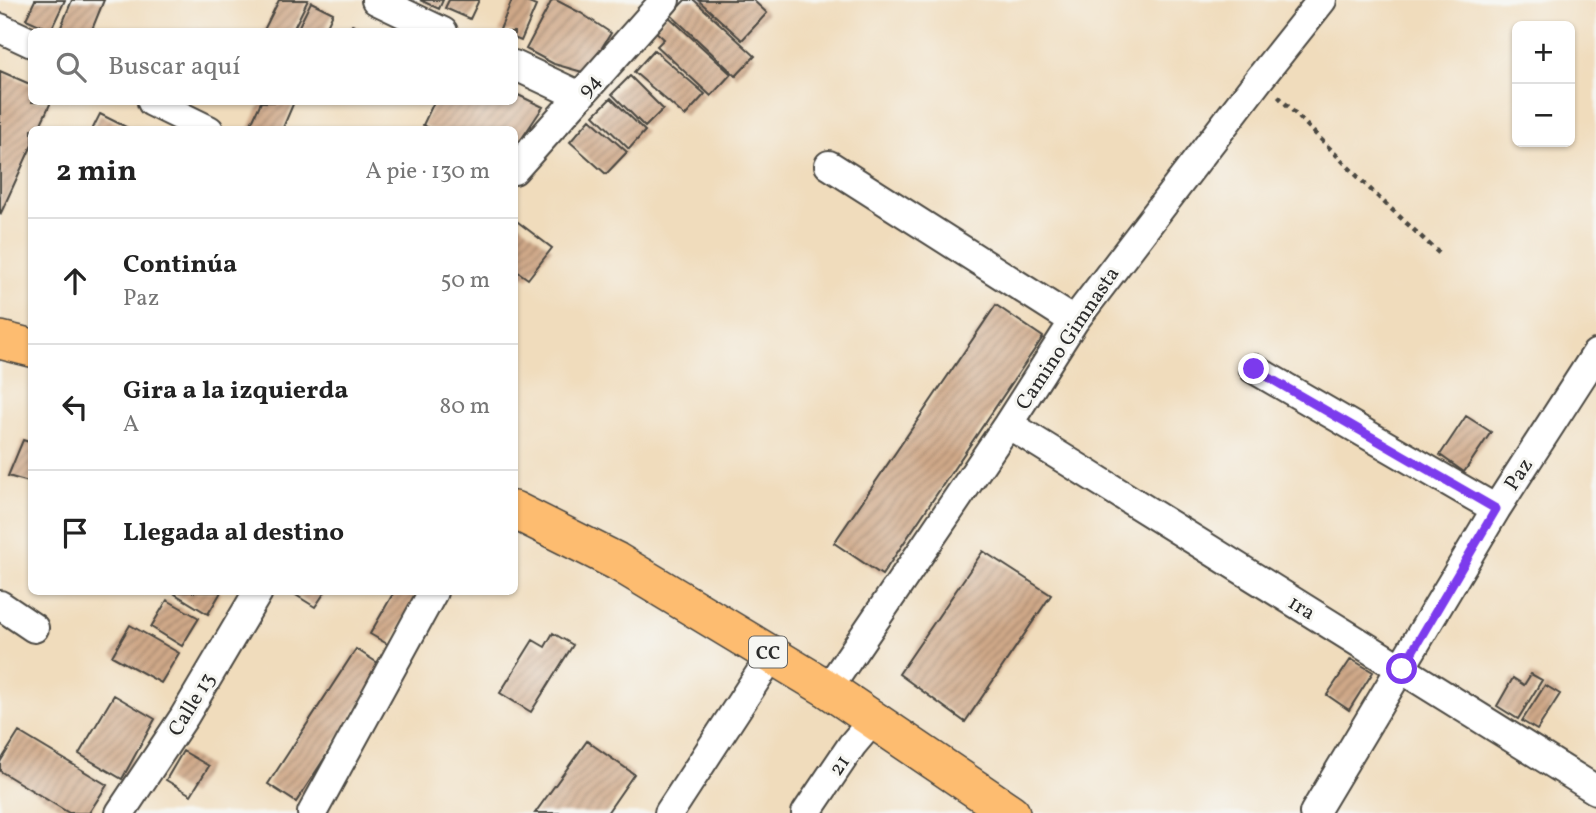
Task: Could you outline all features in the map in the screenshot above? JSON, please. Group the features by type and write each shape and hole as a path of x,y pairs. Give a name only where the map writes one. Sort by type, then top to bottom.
{"main road":[{"path":"0,340 28,347"},
{"name":"CC","path":"518,512 616,561 828,689 1010,813"}],"street":[{"path":"376,0 435,28"},
{"name":"94","path":"518,166 665,0"},
{"name":"Camino Gimnasta","path":"828,689 1008,424 1074,321 1322,0"},
{"path":"0,28 28,41"},
{"path":"518,67 580,96"},
{"path":"158,105 201,126"},
{"path":"829,165 1074,321"},
{"name":"Paz","path":"1314,813 1496,509 1596,354"},
{"path":"1254,369 1496,509"},
{"name":"1ra","path":"1008,424 1596,790"},
{"name":"Calle 13","path":"120,813 184,717 256,595"},
{"path":"312,813 431,595"},
{"path":"0,606 34,628"},
{"path":"668,813 772,655"},
{"name":"21","path":"806,813 852,745 874,719"}],"path":[{"path":"1260,78 1374,193 1441,255"}],"building":[{"path":"35,0 65,0 52,28 26,19"},
{"path":"72,0 104,0 93,28 61,28"},
{"path":"279,0 308,0 294,28 265,28"},
{"path":"420,0 443,0 439,9"},
{"path":"449,0 479,0 470,19 445,8"},
{"path":"512,0 522,0 536,6 521,41 518,40 518,28 501,28"},
{"path":"552,0 581,13 611,33 586,73 554,64 526,49"},
{"path":"685,0 694,0 755,56 736,76 671,15"},
{"path":"698,0 753,0 767,13 742,40"},
{"path":"311,2 333,13 326,28 298,28"},
{"path":"667,15 731,74 711,96 657,46 664,39 654,30"},
{"path":"654,50 705,94 685,116 634,72"},
{"path":"0,71 28,83 28,105 50,105 40,126 28,126 28,154 0,215"},
{"path":"630,76 663,109 645,127 612,94"},
{"path":"518,95 543,107 518,144 518,126 423,125 433,105 518,105"},
{"path":"611,98 645,131 629,149 594,115"},
{"path":"260,105 293,105 284,126 250,126"},
{"path":"100,114 124,126 94,126"},
{"path":"590,119 627,152 606,174 570,142"},
{"path":"518,222 552,248 528,279 518,272"},
{"path":"996,305 1043,337 882,575 834,543"},
{"path":"1466,416 1491,432 1464,472 1440,455"},
{"path":"23,440 28,442 28,482 8,476"},
{"path":"983,551 1051,595 965,722 899,674"},
{"path":"177,595 219,595 208,614"},
{"path":"296,595 323,595 315,607"},
{"path":"392,595 418,595 389,645 370,634"},
{"path":"167,600 199,618 182,646 151,627"},
{"path":"130,625 179,653 161,683 112,656"},
{"path":"553,633 573,645 531,712 500,693 533,640 545,647"},
{"path":"356,649 384,667 296,802 268,784"},
{"path":"1351,659 1373,672 1349,710 1327,695"},
{"path":"1531,674 1542,680 1518,719 1497,706 1513,678 1524,685"},
{"path":"1545,685 1560,694 1537,730 1522,721"},
{"path":"114,695 155,719 122,779 79,754"},
{"path":"19,732 107,785 89,813 69,813 0,771 0,762"},
{"path":"587,741 634,774 607,813 535,813"},
{"path":"183,751 209,766 191,795 166,780"}],"route":[{"path":"1254,369 1496,509 1402,669"}]}
